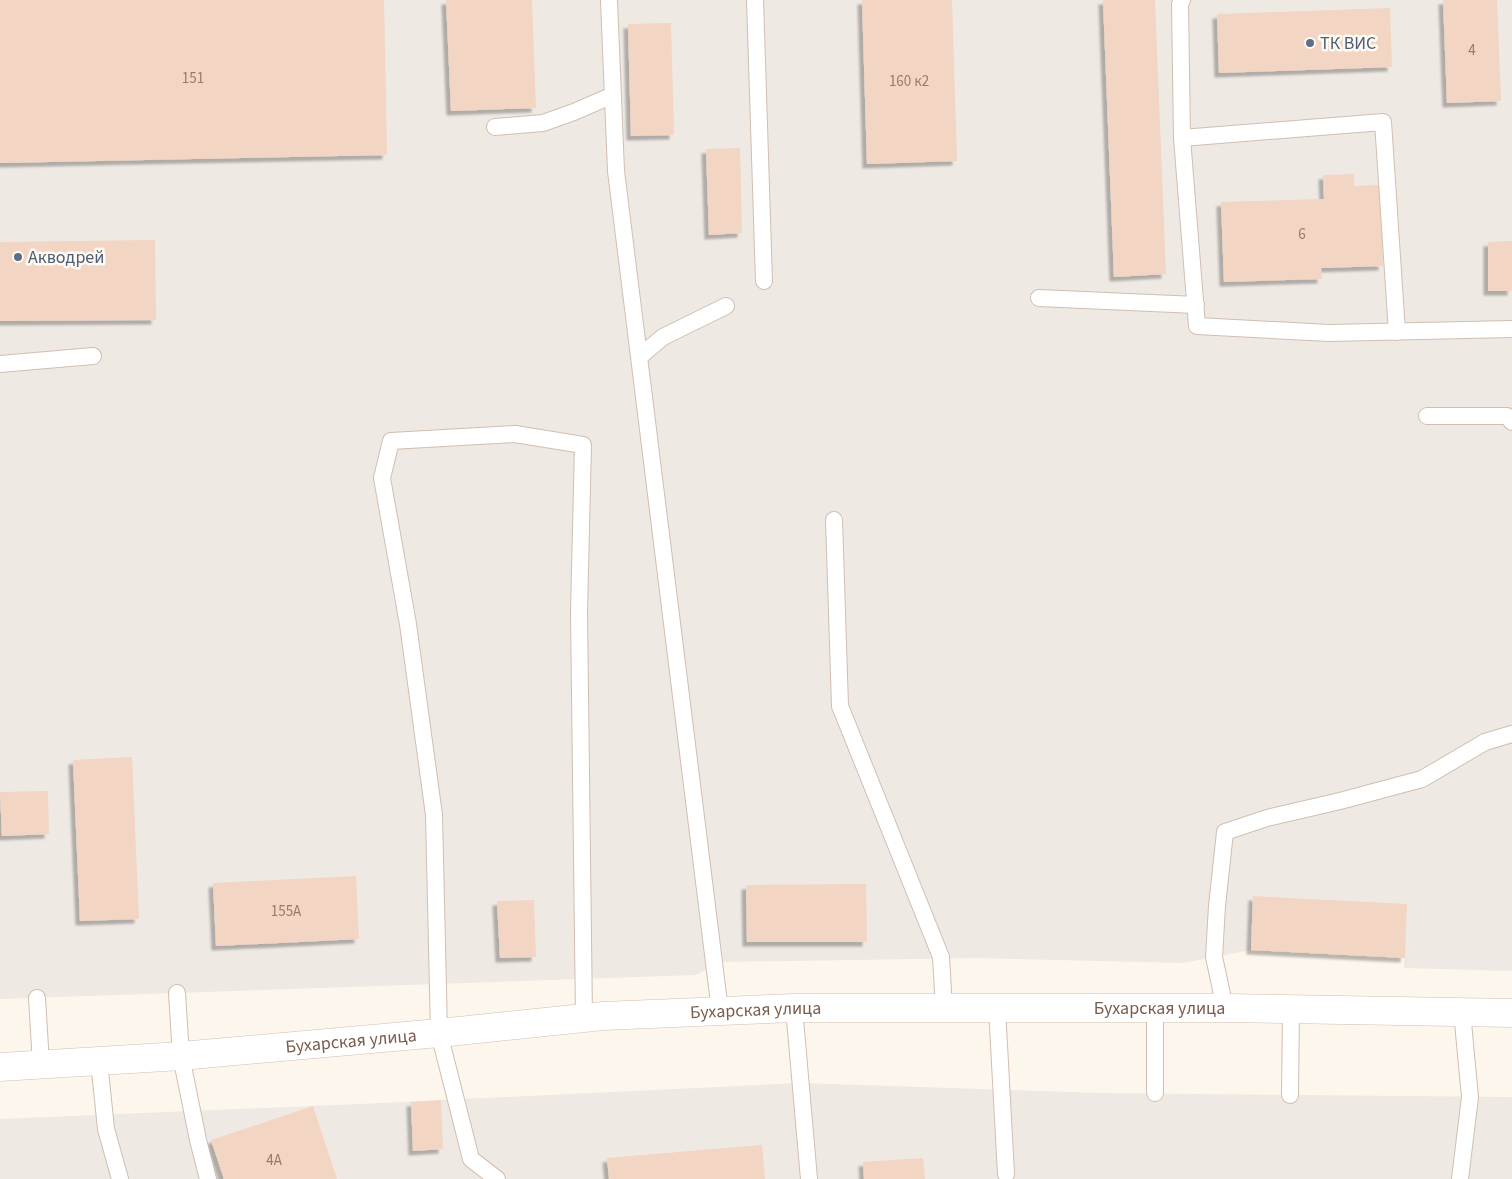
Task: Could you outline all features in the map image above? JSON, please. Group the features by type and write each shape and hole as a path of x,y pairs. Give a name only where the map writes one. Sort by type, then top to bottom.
{"street":[{"name":"Бухарская улица","path":"0,1066 181,1056 439,1034 584,1018 794,1008 1225,1008 1512,1013"}],"lane":[{"path":"609,0 616,170 720,1011"},
{"path":"755,0 764,281"},
{"path":"1182,0 1180,4 1182,138 1197,326 1329,333 1512,329"},
{"path":"495,127 543,123 613,95"},
{"path":"1182,138 1384,122 1396,332"},
{"path":"1039,298 1196,305"},
{"path":"639,357 664,337 726,306"},
{"path":"0,364 93,356"},
{"path":"1427,416 1507,416 1512,422"},
{"path":"497,1179 471,1159 439,1034 434,815 408,624 382,478 391,441 515,434 583,445 579,612 584,1018"},
{"path":"834,520 840,706 941,957 944,1008"},
{"path":"1225,1008 1214,957 1224,832 1267,818 1422,779 1485,742 1512,734"},
{"path":"177,993 181,1056 208,1179"},
{"path":"37,998 41,1064"},
{"path":"794,1008 810,1179"},
{"path":"997,1008 1006,1174"},
{"path":"1155,1008 1155,1093"},
{"path":"1290,1095 1291,1009"},
{"path":"1460,1179 1470,1097 1462,1012"},
{"path":"99,1061 106,1129 120,1179"}],"shaded area":[{"path":"0,0 1512,0 1512,971 1404,968 1404,958 1251,950 1183,963 976,958 724,962 695,975 0,999"},
{"path":"800,1083 1100,1093 1512,1097 1512,1179 0,1179 0,1119"}],"building":[{"path":"0,0 384,0 387,155 0,163"},
{"path":"446,0 532,0 536,108 451,111"},
{"path":"862,0 952,0 957,161 867,164"},
{"path":"1103,0 1155,0 1166,274 1114,277"},
{"path":"1443,0 1497,0 1501,101 1447,103"},
{"path":"1390,8 1392,67 1219,73 1217,14"},
{"path":"671,23 674,135 631,136 628,24"},
{"path":"740,148 742,233 709,235 706,149"},
{"path":"1354,174 1354,186 1380,185 1383,266 1321,268 1322,279 1224,282 1221,202 1324,199 1323,175"},
{"path":"155,240 156,320 0,321 0,242"},
{"path":"1512,241 1512,291 1488,291 1488,242"},
{"path":"132,757 139,919 80,921 73,760"},
{"path":"48,791 49,834 2,836 0,792"},
{"path":"356,876 359,939 216,946 213,883"},
{"path":"866,884 867,942 747,942 746,885"},
{"path":"1253,896 1407,904 1405,958 1251,950"},
{"path":"534,900 536,957 500,958 497,901"},
{"path":"441,1100 443,1149 413,1151 411,1102"},
{"path":"313,1106 337,1179 224,1179 211,1140"},
{"path":"762,1145 765,1179 609,1179 607,1158"},
{"path":"923,1158 925,1179 864,1179 863,1162"}],"place":[{"name":"ТК ВИС","path":"1310,43"},
{"name":"Акводрей","path":"18,257"}]}
